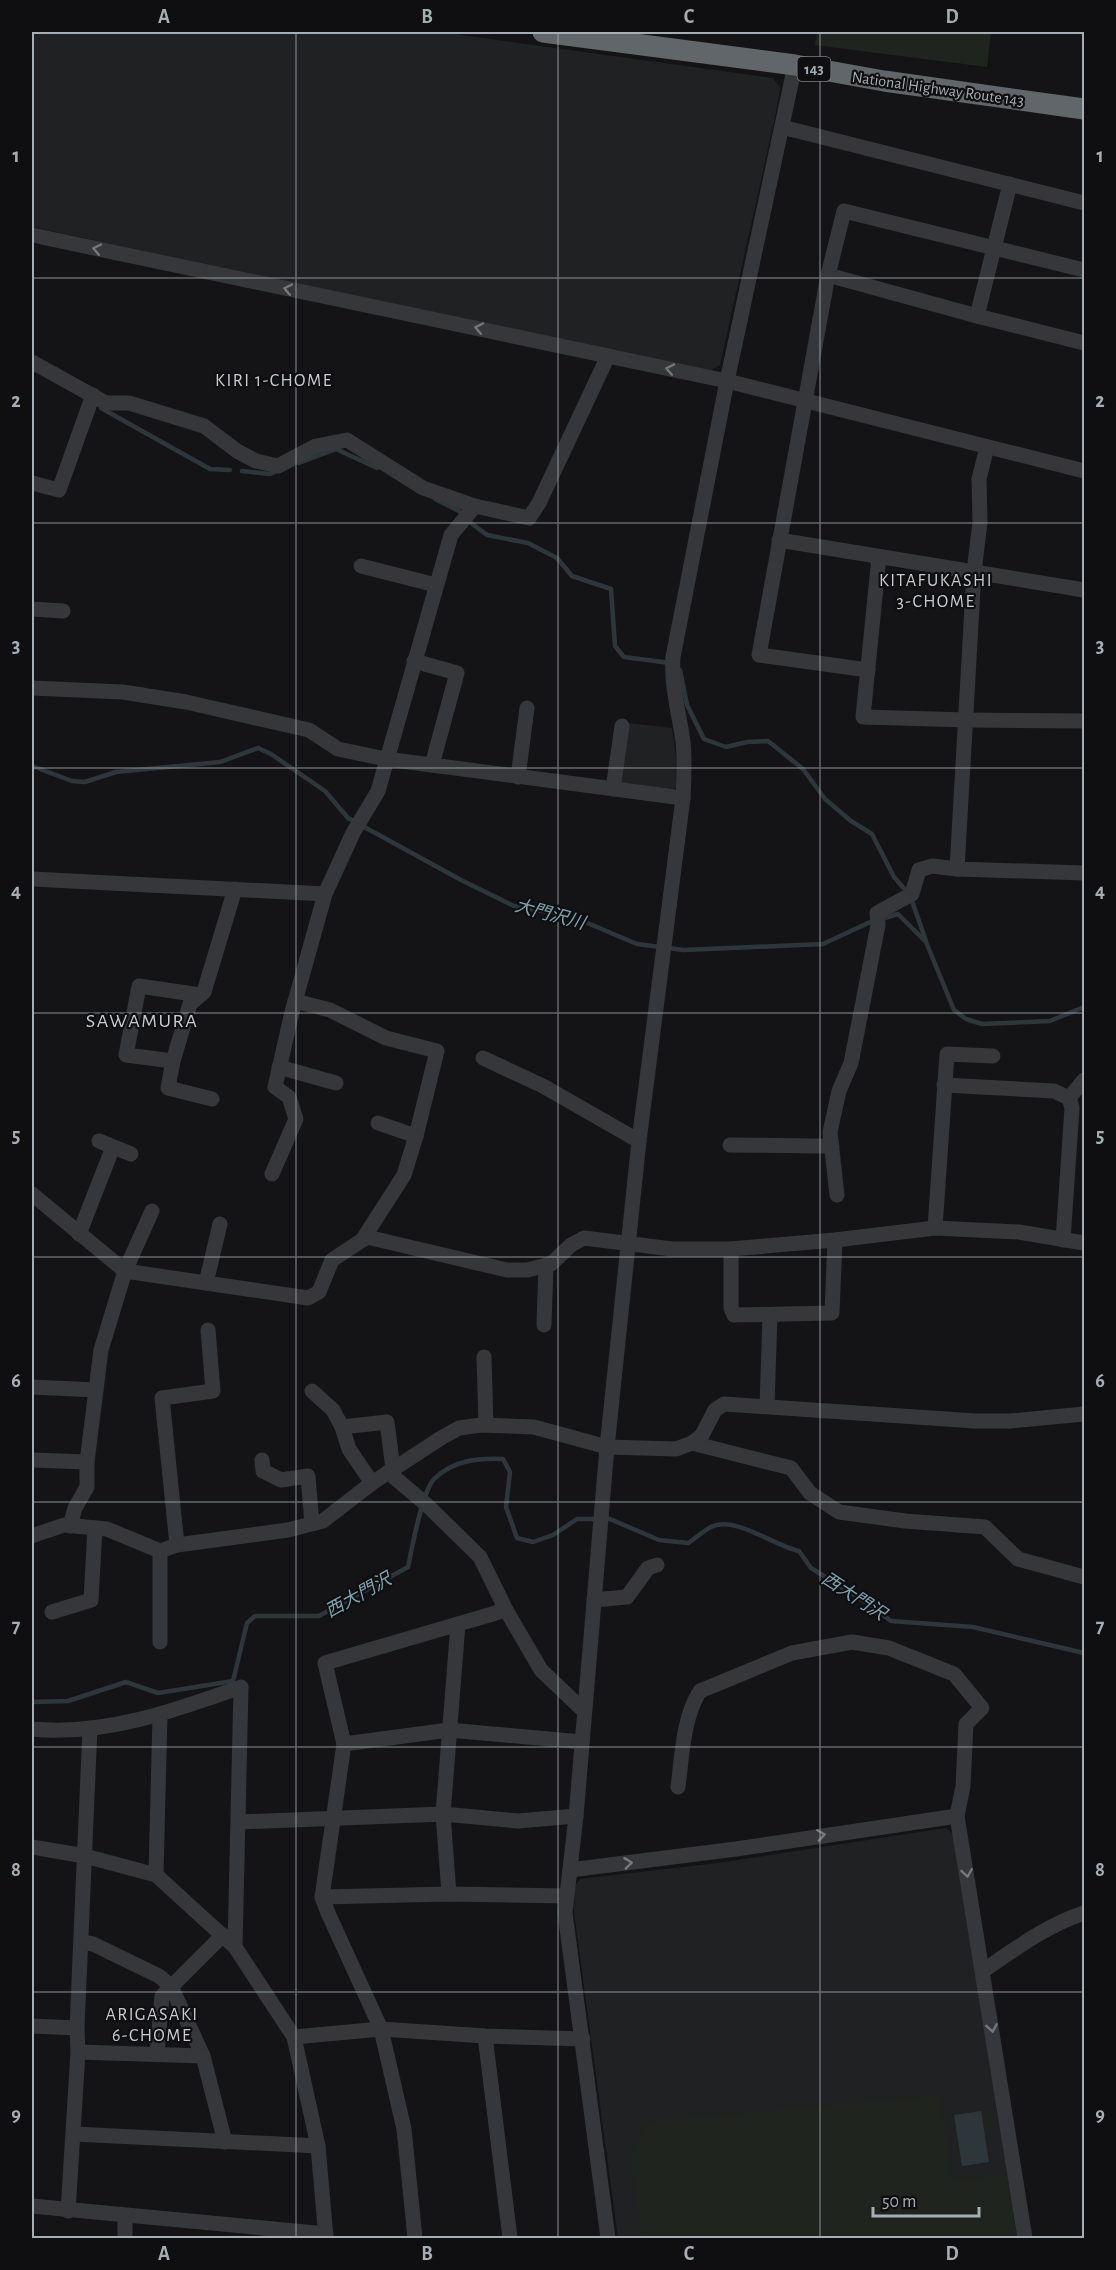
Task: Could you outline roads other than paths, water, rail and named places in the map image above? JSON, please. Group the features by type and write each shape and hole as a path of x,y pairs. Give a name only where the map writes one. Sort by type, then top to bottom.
{"highway":[{"name":"National Highway Route 143","path":"543,32 613,36 884,81 1084,109"}],"street":[{"path":"608,2238 565,1913 576,1816 607,1447 639,1141 683,798 685,772 683,744 672,663 727,381 795,65"},
{"path":"782,128 1084,202"},
{"path":"976,316 1010,184"},
{"path":"868,670 759,655 828,275 844,211 1084,270"},
{"path":"32,235 727,381 1084,471"},
{"path":"828,275 1084,343"},
{"path":"32,365 34,363 106,402 129,403 204,426 237,451 256,461 278,466 316,446 347,440 423,488 475,506 530,518 609,356"},
{"path":"32,483 59,490 93,395"},
{"path":"957,869 974,572 980,522 979,479 987,447"},
{"path":"272,1174 296,1119 289,1097 274,1087 325,894 353,833 378,791 451,535 475,506"},
{"path":"779,540 1084,590"},
{"path":"879,557 863,717 1084,721"},
{"path":"361,566 436,585"},
{"path":"32,609 63,611"},
{"path":"414,661 457,673 432,765"},
{"path":"32,687 123,692 186,702 309,730 338,749 386,759 683,798"},
{"path":"518,777 527,708"},
{"path":"613,789 622,726"},
{"path":"837,1195 830,1132 839,1091 851,1063 878,913 912,894 919,870 932,867 1084,873"},
{"path":"32,879 325,894"},
{"path":"212,1099 168,1088 172,1061 190,1004 204,992 235,889"},
{"path":"172,1061 126,1055 139,986 200,995"},
{"path":"295,1001 330,1010 386,1038 437,1051 404,1174 363,1239"},
{"path":"935,1228 947,1054 993,1056"},
{"path":"483,1058 543,1086 639,1141"},
{"path":"279,1067 336,1083"},
{"path":"1069,1098 1084,1080"},
{"path":"944,1085 1054,1091 1069,1098 1072,1108 1063,1240"},
{"path":"378,1123 416,1136"},
{"path":"99,1141 131,1154"},
{"path":"730,1145 832,1146"},
{"path":"79,1234 113,1147"},
{"path":"32,1194 125,1271 308,1298 319,1292 332,1260 367,1237 507,1270 527,1270 550,1264 571,1245 584,1238 672,1249 731,1249 935,1228 1019,1232 1084,1243"},
{"path":"70,1526 75,1508 87,1487 87,1462 101,1350 125,1271 153,1211"},
{"path":"206,1283 220,1224"},
{"path":"731,1249 731,1308 734,1315 832,1313 835,1240"},
{"path":"544,1325 546,1265"},
{"path":"767,1406 770,1315"},
{"path":"177,1545 162,1398 213,1391 208,1330"},
{"path":"484,1358 486,1425"},
{"path":"32,1387 96,1390"},
{"path":"312,1391 333,1410 342,1427 349,1449 372,1483"},
{"path":"32,1536 64,1525 107,1529 160,1551 177,1545 288,1530 312,1524 323,1521 372,1483 459,1428 486,1425 534,1427 607,1447 676,1449 692,1443 702,1435 715,1410 724,1404 975,1421 1084,1414"},
{"path":"342,1427 387,1422 391,1471 480,1557 506,1610 541,1670 584,1711"},
{"path":"692,1443 791,1468 810,1493 839,1512 905,1521 985,1527 1018,1559 1084,1577"},
{"path":"32,1460 87,1462"},
{"path":"262,1460 263,1471 281,1480 308,1476 312,1524"},
{"path":"52,1612 91,1600 95,1528"},
{"path":"160,1551 160,1642"},
{"path":"594,1600 627,1597 648,1568 657,1565"},
{"path":"415,2238 404,2129 381,2029 322,1897 344,1744 324,1663 506,1610"},
{"path":"449,1894 443,1814 458,1624"},
{"path":"678,1787 682,1752 692,1703 700,1690 792,1653 852,1642 889,1648 954,1674 982,1708 966,1724 963,1786 957,1816 1025,2238"},
{"path":"32,1729 60,1731 90,1728 160,1715 242,1687 235,1947"},
{"path":"156,1875 160,1715"},
{"path":"68,2211 78,2052 77,2028 90,1728"},
{"path":"344,1744 449,1730 582,1742"},
{"path":"239,1822 443,1814 518,1821 576,1816"},
{"path":"570,1870 736,1850 957,1816"},
{"path":"32,1847 84,1856 156,1875 235,1947 294,2037 318,2146 326,2236 32,2206"},
{"path":"322,1897 449,1894 566,1896"},
{"path":"983,1971 1030,1938 1071,1917 1084,1913"},
{"path":"157,2054 162,1995 223,1935"},
{"path":"82,1942 93,1944 159,1976 171,1986 203,2056 225,2142"},
{"path":"32,2026 77,2028"},
{"path":"294,2037 381,2029 485,2036 583,2039"},
{"path":"485,2036 510,2238"},
{"path":"78,2052 203,2056"},
{"path":"74,2134 318,2146"},
{"path":"125,2216 125,2238"}],"waterway":[{"path":"101,408 210,469 230,470"},
{"path":"299,463 336,449 377,468"},
{"path":"242,471 270,474 277,471"},
{"path":"435,499 459,511"},
{"path":"467,520 487,535 528,543 557,558 572,576 611,589 615,646 624,657 670,663"},
{"path":"680,670 687,705 704,739 726,747 747,742 768,741 803,769 825,799 851,821 872,834 894,877 907,892"},
{"name":"大門沢川","path":"32,766 72,781 85,782 116,772 220,762 258,748 271,754 325,791 348,818 461,880 514,906 571,916 637,944 684,950 823,944 868,923 898,914 926,942 954,1010 966,1019 982,1024 1050,1021 1084,1007"},
{"path":"912,901 926,941"},
{"name":"西大門沢","path":"32,1702 68,1701 126,1682 158,1693 233,1681 247,1623 255,1616 319,1616 408,1567 425,1496 434,1479 458,1464 485,1459 503,1459 510,1472 506,1507 517,1538 533,1542 553,1535 577,1519 610,1519 659,1540 688,1543 711,1527 721,1524 731,1525 799,1551 811,1568 891,1621 973,1627 1084,1653"}],"district":[{"name":"KIRI 1-CHOME","path":"274,380"},
{"name":"KITAFUKASHI 3-CHOME","path":"936,590"},
{"name":"SAWAMURA","path":"142,1020"},
{"name":"ARIGASAKI 6-CHOME","path":"152,2024"}]}
